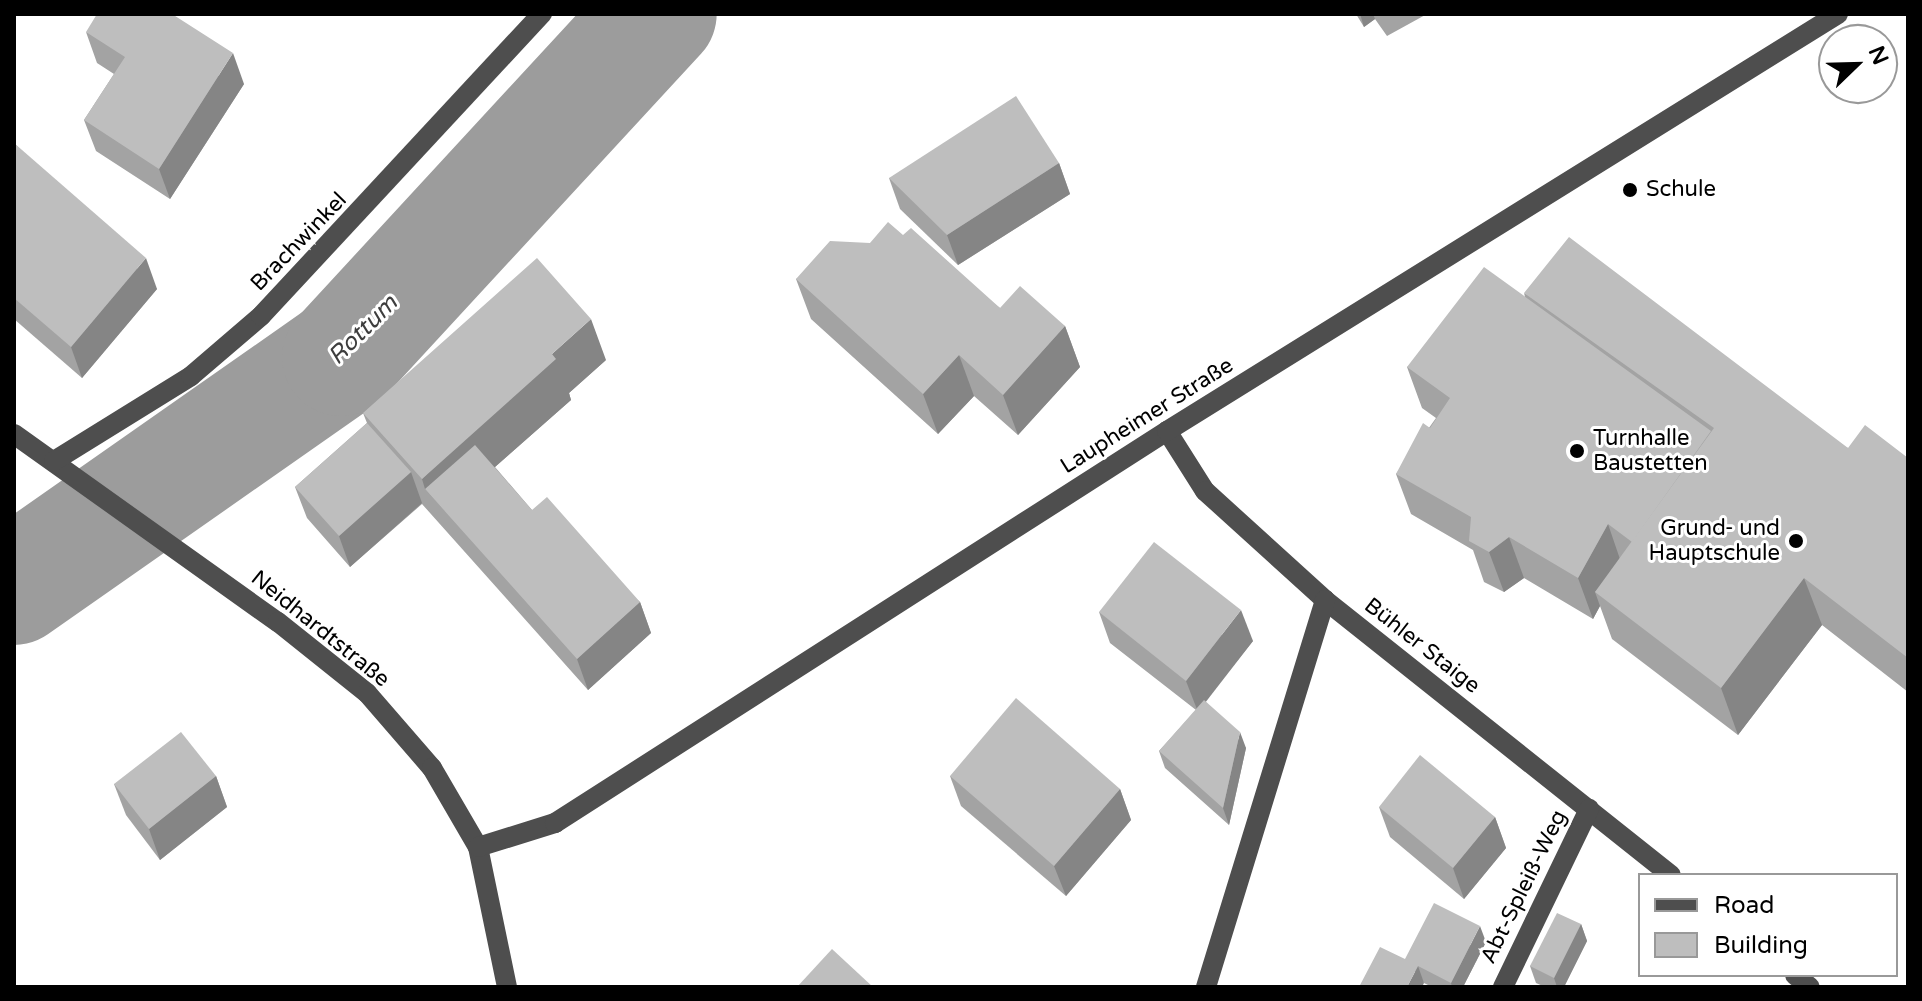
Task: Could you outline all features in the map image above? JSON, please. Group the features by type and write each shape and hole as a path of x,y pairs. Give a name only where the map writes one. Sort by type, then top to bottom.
{"street":[{"name":"Brachwinkel","path":"54,461 191,376 261,316 542,14"},
{"name":"Laupheimer Straße","path":"478,847 555,823 1167,431 1838,14"},
{"name":"Bühler Staige","path":"1167,431 1205,491 1325,600 1669,873"},
{"name":"Neidhardtstraße","path":"14,434 188,556 367,693 432,768 478,847 507,987"},
{"path":"1206,987 1325,600"},
{"name":"Abt-Spleiß-Weg","path":"1503,987 1589,809"}],"building":[{"path":"97,14 172,14 233,53 159,169 84,120 125,57 86,32"},
{"path":"1016,96 1059,163 947,235 889,178"},
{"path":"14,143 146,258 71,347 14,298"},
{"path":"888,222 903,235 911,228 1000,308 1020,286 1065,326 1003,395 959,355 923,394 796,279 830,241 870,243"},
{"name":"Grund- und Hauptschule","path":"1569,237 1848,448 1865,425 1908,458 1908,658 1804,578 1721,688 1595,592 1714,428 1524,293"},
{"path":"537,258 591,319 552,354 556,359 422,479 363,413"},
{"name":"Turnhalle Baustetten","path":"1484,267 1711,431 1632,542 1608,524 1578,578 1509,537 1489,552 1469,541 1471,517 1396,474 1423,423 1430,428 1450,398 1407,367"},
{"path":"367,423 411,472 339,536 295,487"},
{"path":"475,445 532,510 547,497 640,602 577,659 425,489"},
{"path":"1154,542 1241,610 1186,681 1099,612"},
{"path":"1016,698 1120,789 1054,866 950,776"},
{"path":"1204,700 1240,732 1223,808 1159,751"},
{"path":"181,732 216,776 149,829 114,784"},
{"path":"1420,755 1495,817 1453,868 1379,807"},
{"path":"1434,903 1480,926 1451,983 1418,966 1407,987 1359,987 1380,947 1405,959"},
{"path":"1557,913 1581,924 1554,978 1530,966"},
{"path":"832,949 873,987 797,987"}],"waterway":[{"name":"Rottum","path":"14,586 341,357 658,14"}],"place":[{"name":"Schule","path":"1630,190"},
{"name":"Turnhalle Baustetten","path":"1577,451"},
{"name":"Grund- und Hauptschule","path":"1796,541"}]}
